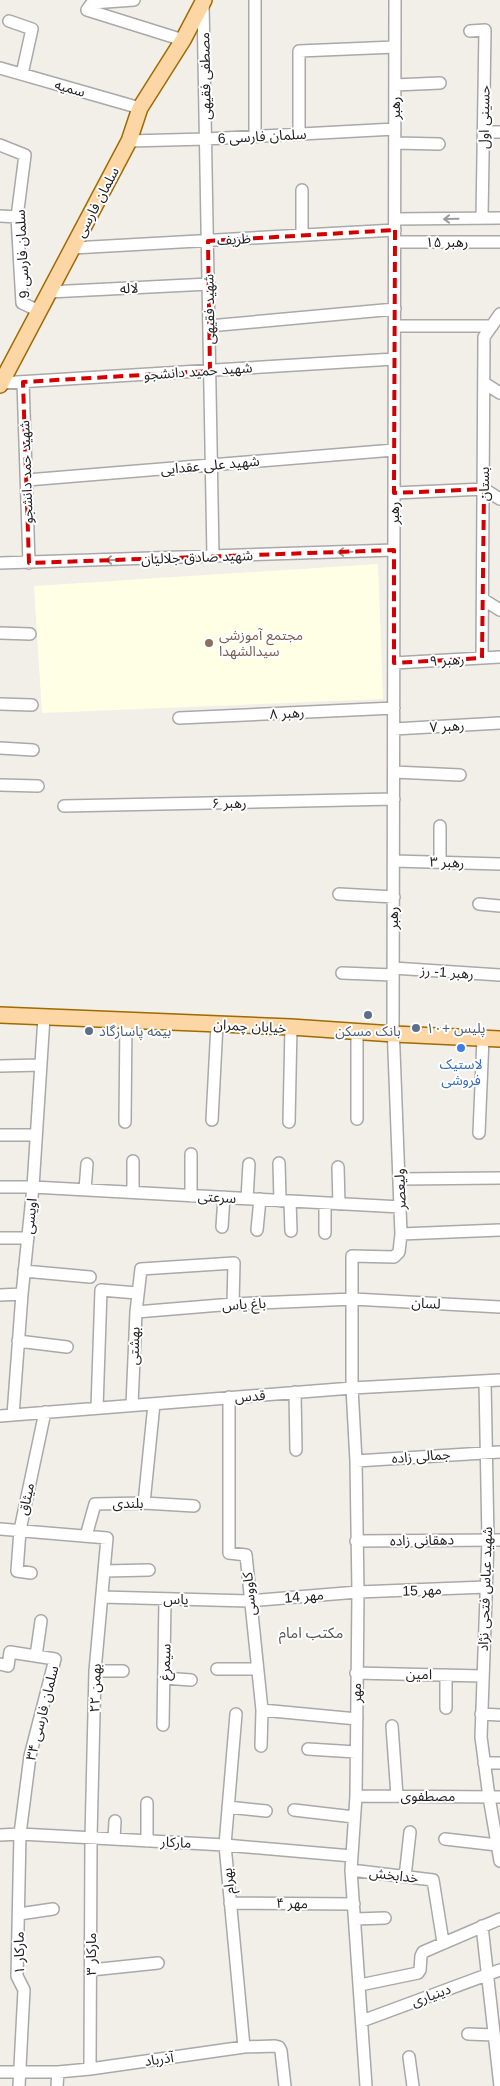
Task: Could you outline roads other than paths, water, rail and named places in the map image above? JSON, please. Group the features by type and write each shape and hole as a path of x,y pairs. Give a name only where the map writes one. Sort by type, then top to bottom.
{"main road":[{"name":"سلمان فارسی","path":"0,384 129,141 140,108 183,40 202,0"},
{"name":"خیابان چمران","path":"0,1006 394,1030 500,1039"},
{"name":"خیابان چمران","path":"0,1015 290,1027 357,1032 500,1030"}],"street":[{"path":"134,0 92,3 87,10 183,40"},
{"name":"مصطفی فقیهی","path":"202,0 208,241"},
{"path":"255,0 255,135"},
{"name":"رهبر","path":"394,1030 395,0"},
{"path":"9,21 32,29 22,74"},
{"name":"حسینی اول","path":"470,31 484,30 482,218"},
{"path":"299,133 299,51 395,47"},
{"name":"سمیه","path":"0,68 140,108"},
{"path":"395,85 440,84"},
{"name":"سلمان فارسی 6","path":"129,141 395,129"},
{"path":"484,132 500,132"},
{"path":"395,143 439,144"},
{"name":"سلمان فارسی 9","path":"0,146 25,155 18,218 22,303 39,311"},
{"path":"302,190 302,236"},
{"path":"0,216 18,218"},
{"path":"395,230 482,218 500,218"},
{"name":"ظریف","path":"73,248 395,230"},
{"name":"رهبر ۱۵","path":"395,230 500,242"},
{"name":"شهید فقیهی","path":"208,241 214,556"},
{"name":"لاله","path":"49,292 208,284"},
{"path":"209,326 395,309"},
{"name":"بستان","path":"482,658 484,600 484,337 500,314"},
{"path":"395,326 492,326"},
{"name":"شهید حمید دانشجو","path":"0,384 394,359"},
{"name":"شهید حمد دانشجو","path":"23,382 29,562"},
{"path":"484,383 500,394"},
{"name":"شهید علی عقدایی","path":"26,480 394,450"},
{"path":"394,493 484,489 500,500"},
{"name":"شهید صادق جلالیان","path":"0,563 394,550"},
{"path":"484,600 500,610"},
{"path":"0,633 30,634"},
{"name":"رهبر ۹","path":"394,663 500,657"},
{"path":"0,704 32,705"},
{"name":"رهبر ۸","path":"180,718 394,708"},
{"name":"رهبر ۷","path":"394,729 500,723"},
{"path":"0,748 34,750"},
{"path":"394,772 460,776"},
{"path":"0,785 38,786"},
{"name":"رهبر ۶","path":"64,806 394,799"},
{"path":"440,826 440,862"},
{"name":"رهبر ۳","path":"394,861 500,864"},
{"path":"339,894 394,897"},
{"path":"479,904 500,906"},
{"name":"رهبر 1- رز","path":"342,972 500,975"},
{"name":"اویسی","path":"13,1415 24,1271 33,1187 44,1017"},
{"path":"125,1122 126,1020"},
{"path":"212,1120 217,1024"},
{"path":"289,1122 290,1027"},
{"name":"ولیعصر","path":"353,1298 352,1256 394,1257 399,1252 401,1207 394,1030"},
{"path":"357,1032 357,1119"},
{"path":"479,1133 483,1038"},
{"path":"0,1066 41,1065"},
{"path":"0,1135 36,1135"},
{"path":"191,1154 191,1196"},
{"path":"133,1192 134,1161"},
{"path":"279,1163 291,1231"},
{"path":"85,1190 87,1164"},
{"path":"247,1199 249,1164"},
{"path":"338,1167 339,1204"},
{"path":"400,1179 500,1178"},
{"name":"سرعتی","path":"0,1187 33,1187 401,1207"},
{"path":"222,1227 224,1197"},
{"path":"257,1230 260,1199"},
{"path":"325,1203 326,1233"},
{"path":"401,1234 500,1230"},
{"path":"0,1238 28,1238"},
{"path":"97,1408 101,1290 138,1290 141,1269 234,1263 234,1304"},
{"path":"24,1271 90,1277"},
{"name":"بهشتی","path":"132,1405 138,1290"},
{"path":"0,1295 22,1294"},
{"name":"باغ یاس","path":"136,1312 234,1304 353,1298"},
{"name":"لسان","path":"353,1298 500,1308"},
{"name":"مهر","path":"353,1298 352,1388 356,1461 358,1592 356,1796 351,1870 366,2086"},
{"path":"18,1341 67,1347"},
{"name":"قدس","path":"0,1416 295,1392 500,1380"},
{"name":"شهید عباس فتحی نژاد","path":"484,1381 488,1540 481,1737 484,1763 494,1797 500,1861"},
{"path":"295,1392 296,1450"},
{"name":"کاووسی","path":"229,1397 229,1553 246,1555 249,1601 262,1710 261,1746"},
{"path":"144,1503 154,1404"},
{"name":"میثاق","path":"45,1412 20,1530 107,1538"},
{"name":"جمالی زاده","path":"356,1461 487,1451 500,1452"},
{"name":"بلندی","path":"86,1536 95,1504 144,1503 194,1506"},
{"path":"0,1529 20,1530 17,1571 31,1573"},
{"name":"۲۲ بهمن","path":"91,1838 95,1671 107,1538"},
{"name":"دهقانی زاده","path":"356,1541 500,1540"},
{"path":"104,1571 149,1570"},
{"name":"مهر 15","path":"358,1592 486,1587"},
{"name":"مهر 14","path":"249,1601 358,1592"},
{"name":"یاس","path":"102,1597 249,1601"},
{"name":"سیمرغ","path":"163,1725 165,1599"},
{"path":"36,1656 41,1621"},
{"name":"سلمان فارسی ۳۴","path":"0,1664 8,1666 10,1652 55,1659 30,1756 20,1834"},
{"path":"216,1669 257,1669"},
{"path":"95,1671 123,1671"},
{"name":"امین","path":"356,1673 482,1676"},
{"path":"446,1675 446,1708"},
{"path":"164,1678 191,1680"},
{"path":"262,1710 357,1719"},
{"name":"بهرام","path":"236,1714 225,1845 244,2047"},
{"path":"482,1714 500,1715"},
{"path":"392,1726 397,1796"},
{"path":"308,1749 356,1752"},
{"path":"484,1763 500,1763"},
{"name":"مصطفوی","path":"356,1796 494,1797"},
{"path":"147,1803 147,1841"},
{"path":"228,1807 266,1811"},
{"path":"294,1810 354,1817"},
{"path":"114,1839 115,1821"},
{"path":"405,1877 410,1832"},
{"name":"مارکار","path":"0,1835 20,1834 225,1845 352,1856"},
{"name":"مارکار ۱","path":"19,2086 24,1990 17,1976 20,1834"},
{"name":"مارکار ۳","path":"90,2069 91,1838"},
{"path":"446,1839 497,1845"},
{"name":"خدابخش","path":"351,1870 433,1880 435,1882 443,1942"},
{"name":"مهر ۴","path":"230,1903 354,1904"},
{"path":"18,1914 53,1909"},
{"path":"355,1919 385,1918"},
{"path":"360,1985 418,1973 422,1954 443,1942 500,1919"},
{"path":"482,1926 500,2086"},
{"path":"91,1970 158,1963"},
{"name":"دینیاری","path":"362,2021 500,1970"},
{"path":"468,2034 494,2035"},
{"name":"آذرباد","path":"0,2072 58,2072 90,2069 244,2047 275,2046 279,2047 285,2086"},
{"path":"409,2057 413,2086"},
{"path":"57,2086 58,2072"}],"place":[{"name":"مجتمع آموزشی سیدالشهدا","path":"209,643"},
{"name":"بانک مسکن","path":"368,1015"},
{"name":"پلیس +۱۰","path":"416,1028"},
{"name":"بیمه پاسارگاد","path":"89,1031"},
{"name":"لاستیک فروشی","path":"461,1048"}],"district":[{"name":"مکتب امام","path":"311,1632"}]}
